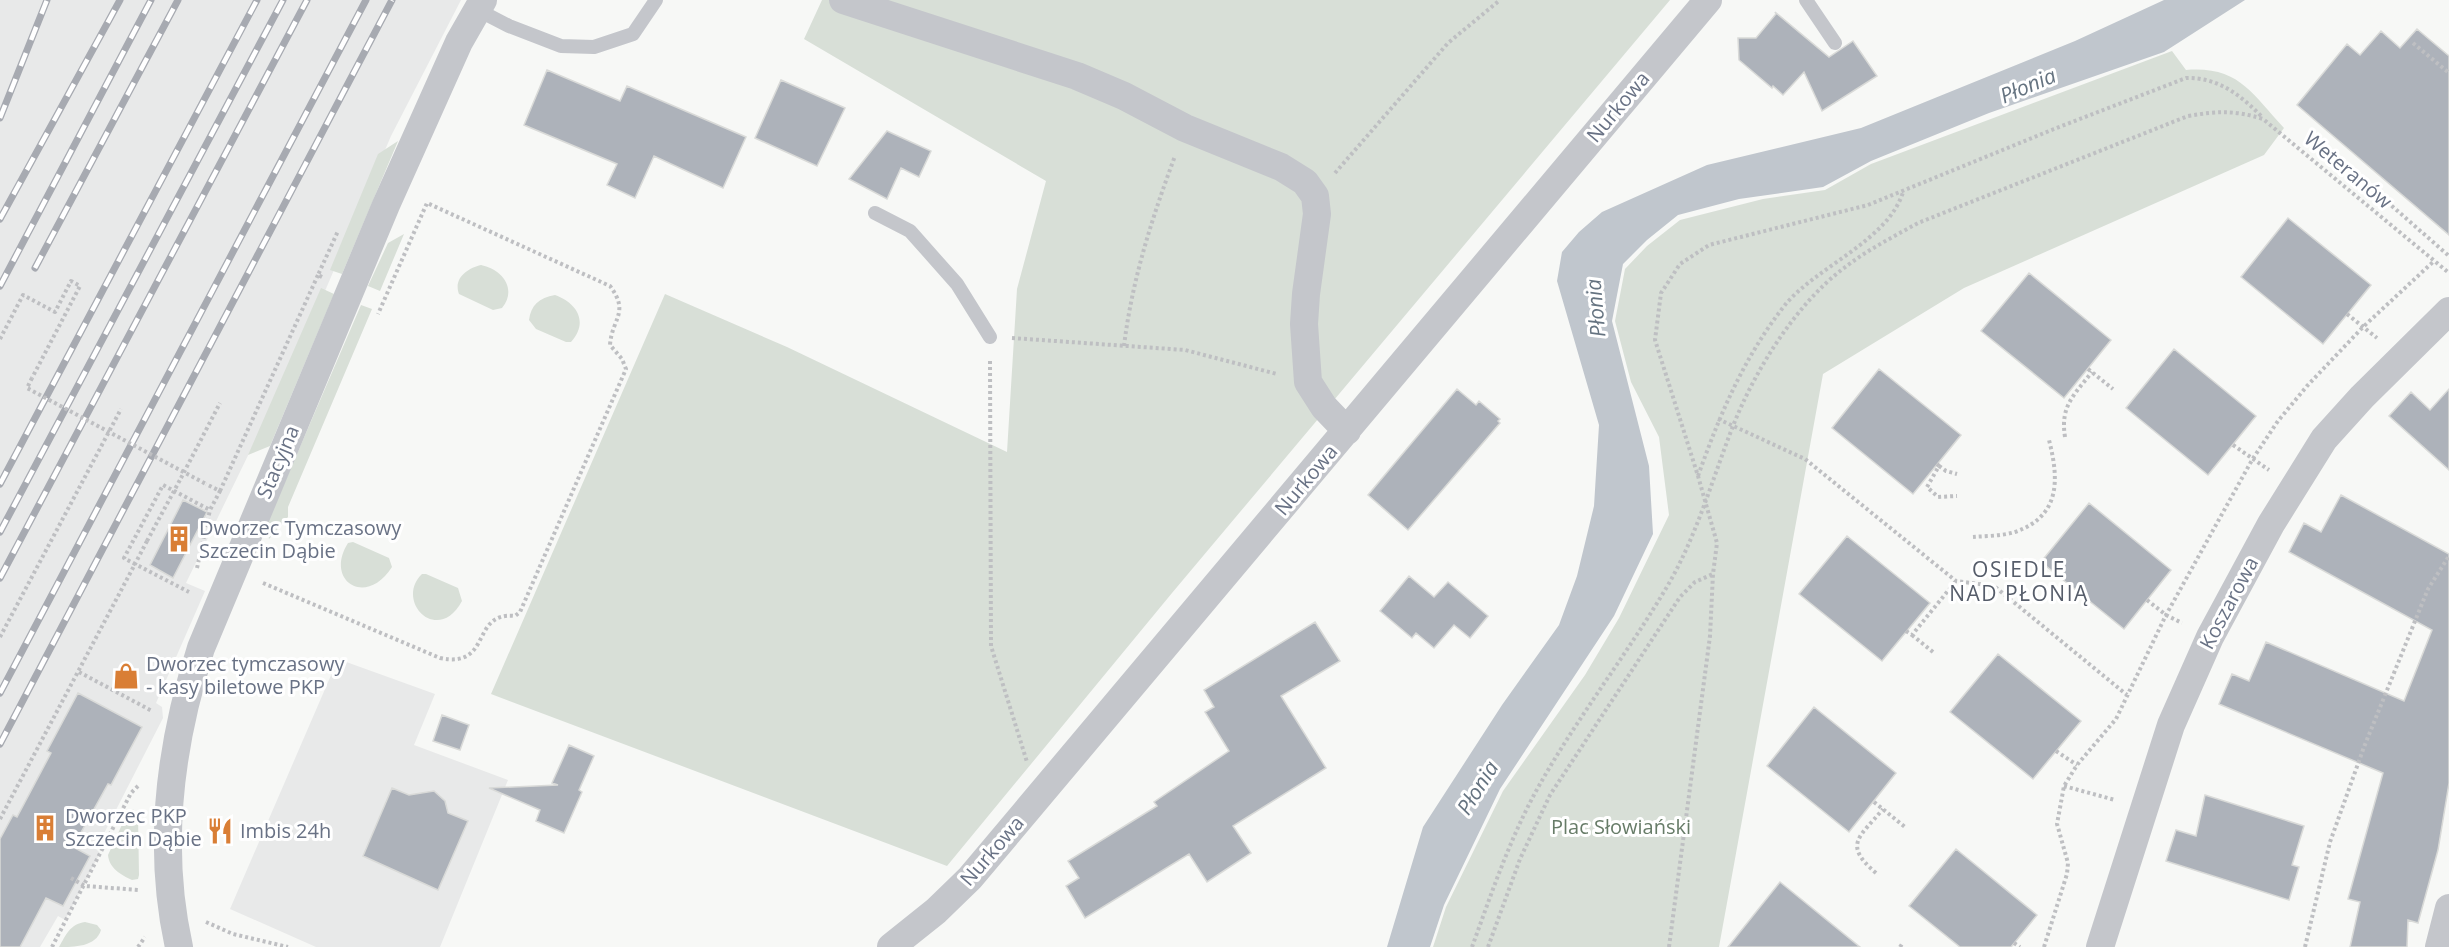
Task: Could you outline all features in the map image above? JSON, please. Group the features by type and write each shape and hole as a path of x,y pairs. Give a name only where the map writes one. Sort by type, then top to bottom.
{"street":[{"path":"843,0 1077,76 1125,96 1185,128 1293,173 1305,182 1315,196 1317,214 1304,324 1308,382 1324,408 1347,431"},
{"name":"Nurkowa","path":"891,947 954,895 1708,0"},
{"name":"Stacyjna","path":"179,947 175,929 170,872 170,793 181,714 201,648 217,605 386,205 459,42 481,5"},
{"name":"Koszarowa","path":"2100,947 2171,725 2210,637 2271,524 2324,438 2449,311"},
{"path":"2439,947 2449,908"}],"lane":[{"path":"481,5 508,26 561,46 594,47 633,34 656,0"},
{"path":"1806,0 1835,43"},
{"path":"875,213 910,231 957,284 990,337"}],"path":[{"path":"1315,196 1448,43 1500,0"},
{"path":"2413,43 2449,73"},
{"path":"1669,947 1710,636 1717,543 1707,503 1655,340 1661,293 1680,264 1709,244 1868,205 2186,78 2201,78 2232,91 2251,105 2263,119"},
{"name":"Weteranów","path":"1472,947 1506,854 1540,785 1669,583 1707,503 1733,425 1762,366 1797,315 1822,287 1844,268 1918,223 1965,204 2188,116 2218,111 2240,111 2263,119 2449,273"},
{"path":"1124,346 1128,308 1151,222 1185,128"},
{"path":"2360,178 2449,256"},
{"path":"1698,476 1718,419 1748,360 1786,304 1875,231 1898,208 1903,192"},
{"path":"256,583 261,582 440,658 453,660 472,654 489,623 496,617 515,616 520,612 626,369 622,359 610,345 621,308 618,297 610,286 427,203 374,324"},
{"path":"2444,252 2449,248"},
{"path":"217,605 124,558 163,485 210,510 318,275"},
{"path":"0,339 23,295 55,312 71,281 81,286 27,388 220,491"},
{"path":"1038,797 991,646 990,337 1185,350 1308,382"},
{"path":"2065,436 2062,422 2065,410 2069,400 2090,371 2113,389"},
{"path":"0,819 220,403"},
{"path":"0,637 121,410"},
{"path":"1718,419 1805,459 1956,581 1994,586 2127,695"},
{"path":"1973,537 2013,533 2042,517 2050,503 2056,472 2049,440"},
{"path":"2233,445 2252,460 2294,486"},
{"path":"1957,474 1946,471 1938,465 1927,487 1938,497 1957,496"},
{"path":"2305,947 2330,842 2364,747 2428,589 2449,556"},
{"path":"261,582 265,573"},
{"path":"1488,947 1520,859 1550,795 1680,597 1695,582 1713,574"},
{"path":"1912,635 1956,581"},
{"path":"2147,600 2166,615 2210,637"},
{"path":"1906,631 1933,652"},
{"path":"78,672 158,714"},
{"path":"2056,751 2077,765"},
{"path":"51,947 85,886 131,793 143,781"},
{"path":"2064,786 2143,808"},
{"path":"1874,802 1905,827"},
{"path":"1876,873 1861,860 1857,852 1857,844 1882,809"},
{"path":"71,878 85,886 148,891"},
{"path":"200,915 203,921 233,934 288,947"},
{"path":"2014,943 2020,947"}],"shaded area":[{"path":"0,0 461,0 391,136 305,338 186,583 205,591 156,703 162,707 163,718 96,849 100,853 65,920 58,916 40,947 0,947"},
{"path":"338,659 435,694 414,745 508,780 440,947 316,947 230,909"}],"green space":[{"path":"822,0 1670,0 1172,593 947,866 491,694 665,294 787,347 1007,452 1017,289 1046,181 804,39"},
{"name":"Plac Słowiański","path":"2172,51 2186,70 2219,72 2232,77 2252,93 2284,128 2264,155 1964,288 1823,374 1719,947 1433,947 1446,907 1503,791 1585,675 1619,618 1669,515 1659,437 1631,382 1615,321 1625,269 1647,246 1680,220 1763,199 1825,190 1871,164"},
{"path":"398,141 342,274 330,270 378,154"},
{"path":"404,234 380,291 368,286 388,243"},
{"path":"481,265 495,271 505,280 508,293 507,301 502,308 493,310 459,294 458,283 463,275"},
{"path":"321,288 334,294 270,446 248,455"},
{"path":"555,295 563,298 578,314 579,327 571,342 536,329 529,320 537,303"},
{"path":"361,305 372,309 288,507 288,517 269,539 267,530 269,519"},
{"path":"353,542 389,558 392,567 382,579 371,586 351,585 341,569 342,557 348,543"},
{"path":"422,574 458,588 462,601 452,614 442,620 431,619 422,614 416,606 413,596 415,585"},
{"path":"133,809 138,815 139,875 138,879 132,880 113,867 108,855 129,810"},
{"path":"85,922 97,925 101,930 94,940 84,945 59,947 72,928"}],"water":[{"name":"Płonia","path":"2164,0 2245,0 2164,52 1989,113 1871,161 1823,187 1739,199 1678,215 1647,240 1623,264 1612,321 1649,466 1653,534 1614,616 1500,789 1444,905 1430,947 1387,947 1423,827 1502,705 1559,625 1577,576 1594,506 1599,425 1557,281 1562,252 1579,232 1602,212 1707,165 1861,128 2075,41"}],"building":[{"path":"1775,12 1829,57 1853,41 1877,76 1822,111 1804,72 1783,95 1739,60 1738,38 1756,38 1776,14"},
{"path":"2417,29 2449,56 2449,235 2297,105 2347,44 2360,55 2381,31 2400,48"},
{"path":"547,70 620,101 627,86 746,137 723,188 654,156 635,198 607,185 617,164 524,125"},
{"path":"781,80 845,108 817,166 755,138"},
{"path":"887,131 931,151 919,177 901,168 887,199 849,179"},
{"path":"2288,218 2371,285 2323,344 2241,277"},
{"path":"2029,273 2111,340 2064,398 1981,331"},
{"path":"2174,349 2256,416 2208,475 2126,408"},
{"path":"1879,369 1961,435 1913,494 1832,428"},
{"path":"1457,389 1476,405 1479,401 1500,419 1498,421 1500,423 1408,530 1368,495"},
{"path":"2449,389 2449,470 2389,416 2411,392 2430,410"},
{"path":"2341,495 2449,554 2449,783 2438,850 2418,923 2408,920 2407,947 2350,947 2360,902 2348,899 2383,773 2219,704 2232,674 2249,681 2266,642 2404,701 2432,630 2289,552 2304,523 2321,532"},
{"name":"Dworzec Tymczasowy Szczecin Dąbie","path":"183,500 207,512 173,578 150,565"},
{"path":"2089,503 2171,570 2124,629 2041,562"},
{"path":"1847,536 1930,603 1882,661 1799,594"},
{"path":"1409,576 1434,597 1448,582 1488,616 1470,638 1454,625 1434,648 1416,633 1412,638 1380,611"},
{"path":"1315,622 1340,661 1281,696 1326,768 1233,826 1251,853 1207,882 1189,854 1085,918 1066,886 1079,878 1068,861 1157,806 1154,802 1229,751 1205,712 1214,707 1204,690"},
{"path":"1998,654 2081,721 2033,779 1950,712"},
{"name":"Dworzec PKP Szczecin Dąbie","path":"78,693 142,727 111,785 108,784 73,847 90,856 63,906 46,898 20,947 0,947 0,839 13,815 17,817 51,753 47,751"},
{"path":"1814,707 1896,773 1849,832 1767,766"},
{"path":"442,715 469,725 460,750 433,741"},
{"path":"569,745 594,756 579,790 582,792 564,833 536,821 540,810 489,788 558,785 552,783"},
{"path":"392,788 409,795 434,791 445,801 448,813 468,821 438,890 363,856"},
{"path":"2205,795 2304,826 2292,865 2299,867 2289,900 2166,861 2176,830 2196,836"},
{"path":"1956,849 2037,915 2011,947 1960,947 1909,906"},
{"path":"1780,882 1860,947 1728,947"}],"railway":[{"path":"0,118 47,0"},
{"path":"0,219 120,0"},
{"path":"0,286 151,0"},
{"path":"35,268 178,0"},
{"path":"0,484 257,0"},
{"path":"0,532 283,0"},
{"path":"0,578 307,0"},
{"path":"0,693 366,0"},
{"path":"0,744 392,0"}],"place":[{"name":"Dworzec Tymczasowy Szczecin Dąbie","path":"179,539"},
{"name":"Dworzec tymczasowy - kasy biletowe PKP","path":"126,676"},
{"name":"Dworzec PKP Szczecin Dąbie","path":"45,828"},
{"name":"Imbis 24h","path":"220,831"}],"district":[{"name":"OSIEDLE NAD PŁONIĄ","path":"2019,582"}]}
